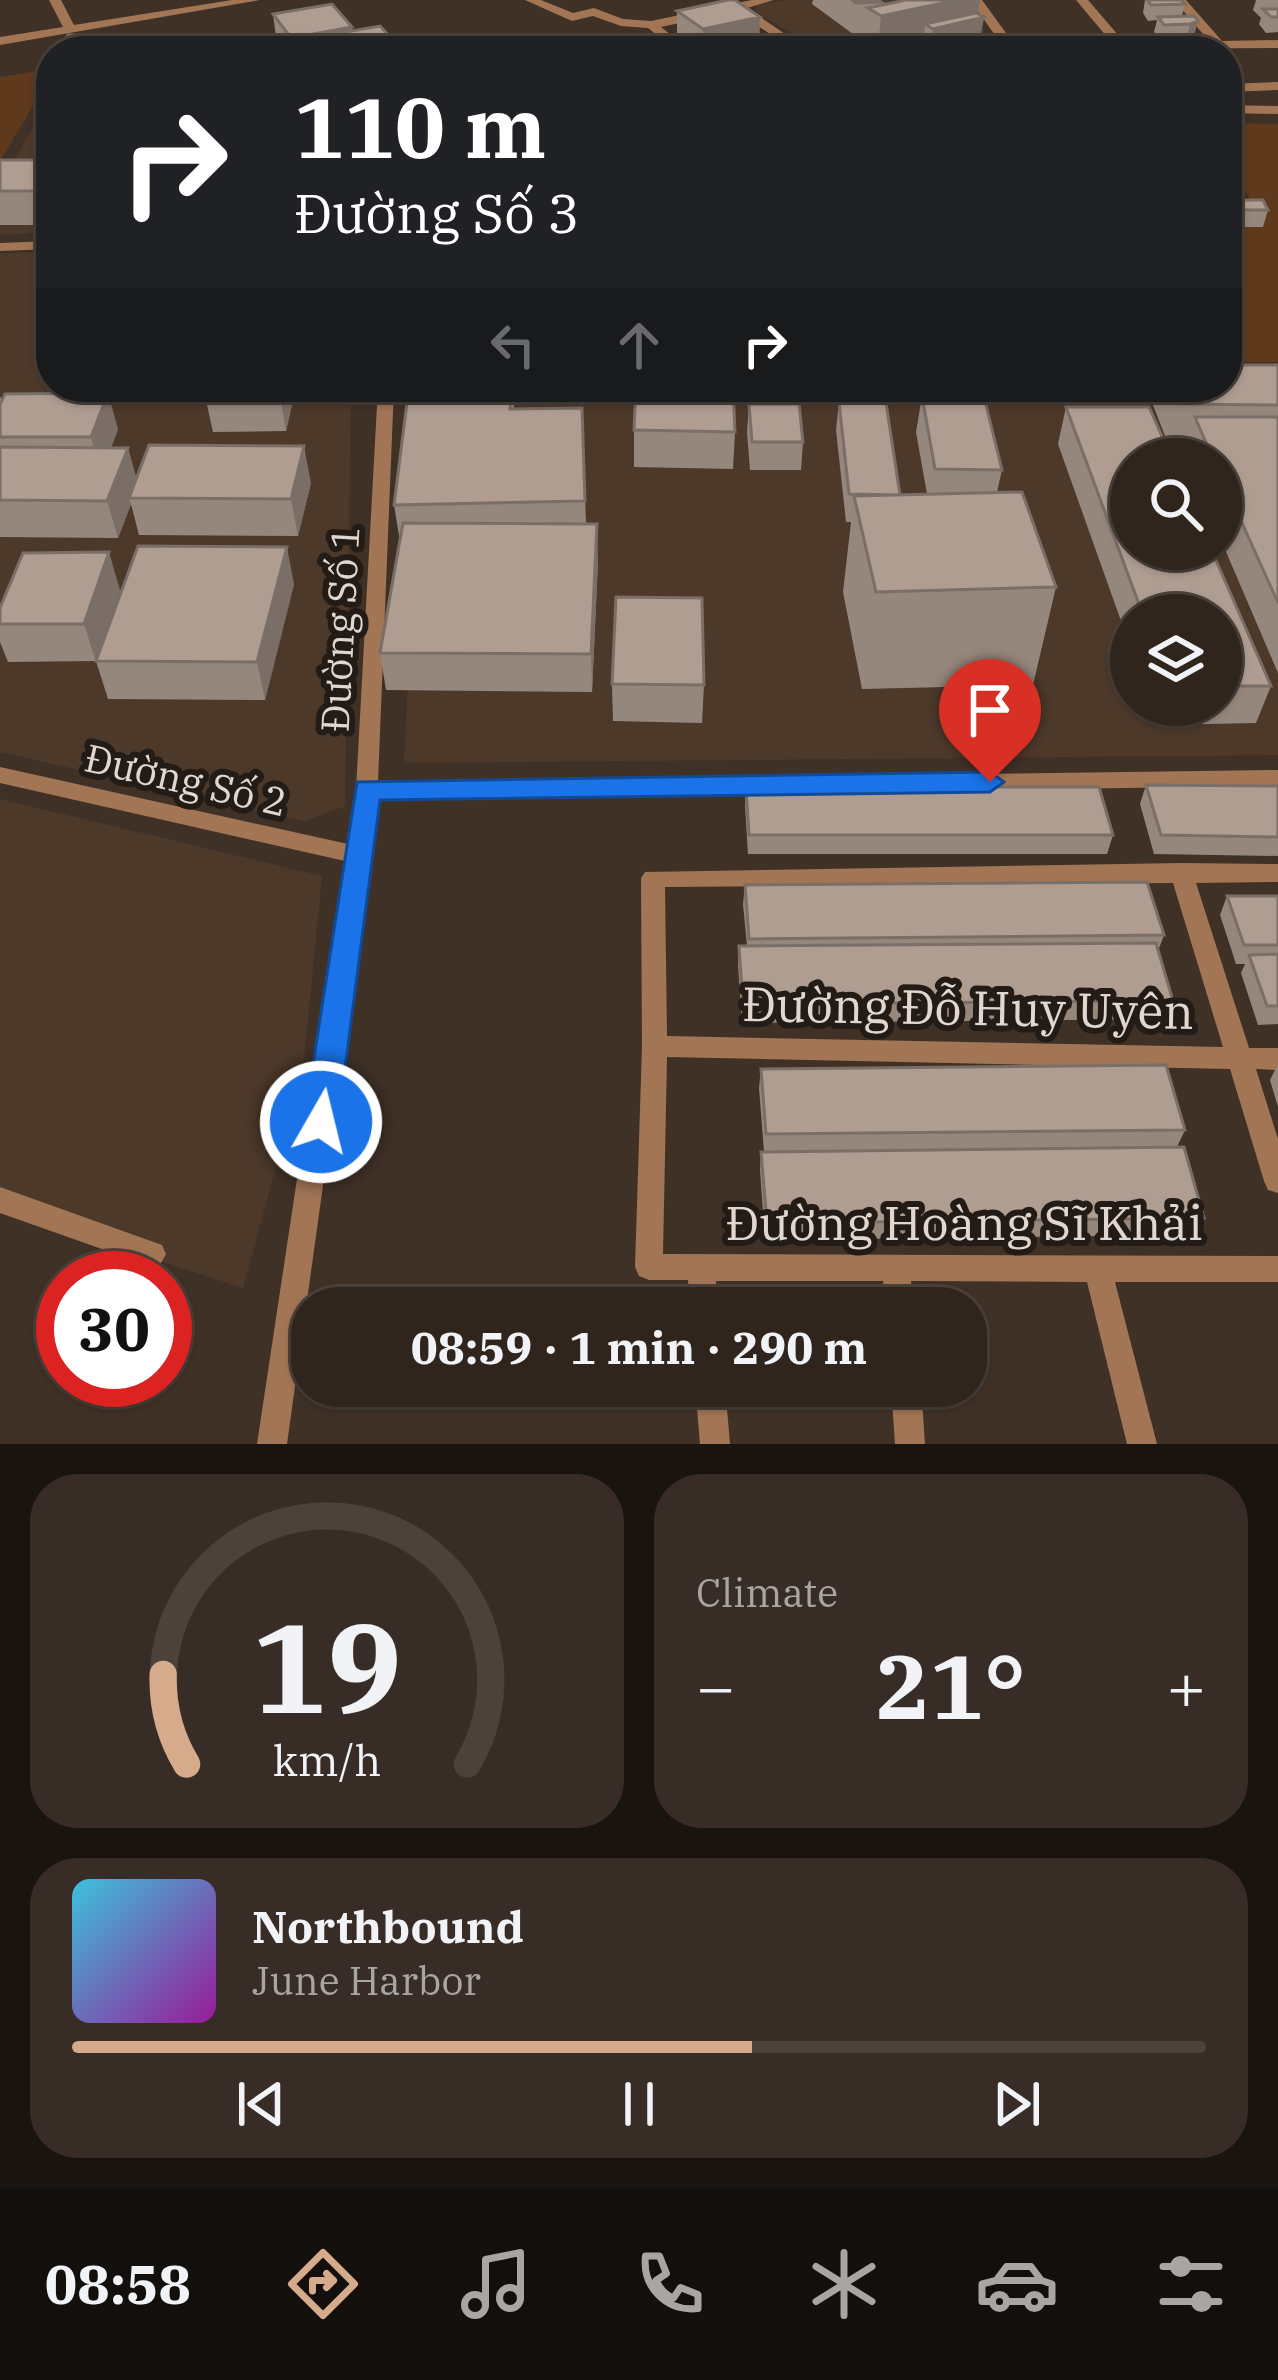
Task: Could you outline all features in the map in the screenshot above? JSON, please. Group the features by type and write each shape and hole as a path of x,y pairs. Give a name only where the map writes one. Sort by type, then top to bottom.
{"street":[{"path":"55,0 71,31"},
{"path":"0,41 254,0"},
{"path":"531,0 572,17 594,12 621,22 651,25 768,0"},
{"path":"976,0 1002,36"},
{"path":"1082,0 1112,36"},
{"path":"1180,0 1211,36"},
{"path":"736,7 781,36"},
{"path":"651,25 665,36"},
{"path":"1242,45 1278,44"},
{"path":"1242,87 1278,86"},
{"path":"1242,109 1278,110"},
{"path":"0,247 36,246"},
{"name":"Đường Số 1","path":"272,1444 367,790 385,402"},
{"name":"Đường Số 2","path":"0,775 357,855"},
{"path":"367,790 1278,778"},
{"path":"1180,872 1278,1181"},
{"path":"655,1046 652,878 1278,873"},
{"name":"Đường Đỗ Huy Uyên","path":"655,1046 1278,1059"},
{"name":"Đường Hoàng Sĩ Khải","path":"655,1046 649,1267 1278,1269"},
{"path":"0,1200 144,1251"},
{"path":"701,1268 702,1287"},
{"path":"896,1269 897,1287"},
{"path":"1098,1269 1142,1444"},
{"path":"712,1407 715,1444"},
{"path":"907,1407 910,1444"}],"shaded area":[{"path":"784,0 963,0 988,36 797,36 755,11 757,5"},
{"path":"36,71 36,101 0,161 0,77"},
{"path":"36,121 36,233 0,235 0,185"},
{"path":"1242,123 1278,124 1278,362 1242,362 1242,227 1262,226 1242,183"},
{"path":"36,252 36,402 351,402 345,806 305,821 0,752 0,253"},
{"path":"1242,395 1278,395 1278,755 404,763 422,402 1242,402"},
{"path":"0,799 322,876 303,1068 243,1288 192,1271 192,1251 129,1251 0,1209"}],"building":[{"path":"728,0 760,17 703,29 677,11"},
{"path":"906,0 957,0 881,16 868,8"},
{"path":"1147,0 1181,0 1185,4 1151,5"},
{"path":"332,4 352,27 290,36 273,14"},
{"path":"976,13 984,17 933,29 925,24"},
{"path":"1194,16 1198,21 1190,24 1164,25 1158,17"},
{"path":"380,26 389,36 323,36"},
{"path":"0,160 36,160 36,191 0,191"},
{"path":"1242,200 1263,200 1268,210 1242,210"},
{"path":"1242,365 1278,365 1278,405 1177,404 1242,402"},
{"path":"5,394 36,394 36,402 105,402 91,437 0,437 0,405"},
{"path":"407,402 582,408 585,501 394,505"},
{"path":"635,402 734,402 735,432 634,430"},
{"path":"839,402 886,403 900,495 849,494"},
{"path":"923,402 985,402 1002,470 935,469"},
{"path":"749,404 799,404 803,442 752,442"},
{"path":"1066,407 1149,407 1163,438 1110,438 1110,526"},
{"path":"1195,417 1278,417 1278,603 1242,523 1242,438 1204,438"},
{"path":"149,445 304,446 291,499 129,498"},
{"path":"0,447 128,448 107,501 0,500"},
{"path":"1022,492 1056,587 876,592 854,496"},
{"path":"403,523 597,524 591,654 380,653"},
{"path":"138,546 287,547 257,662 96,661"},
{"path":"109,552 84,624 0,624 0,608 23,553"},
{"path":"1126,570 1220,570 1231,594 1135,594"},
{"path":"616,597 702,598 704,685 612,684"},
{"path":"1242,620 1271,686 1242,686"},
{"path":"1146,785 1278,786 1278,837 1161,835"},
{"path":"746,787 1099,787 1113,835 749,835"},
{"path":"1147,882 1164,935 749,939 745,885"},
{"path":"1227,896 1278,896 1278,945 1244,945"},
{"path":"1156,943 1173,1001 743,1004 739,946"},
{"path":"1278,954 1278,1006 1267,1006 1249,955"},
{"path":"1166,1065 1185,1130 766,1134 761,1069"},
{"path":"1184,1147 1204,1218 767,1223 761,1152"}],"route":[{"path":"321,1122 367,790 990,782"}]}
